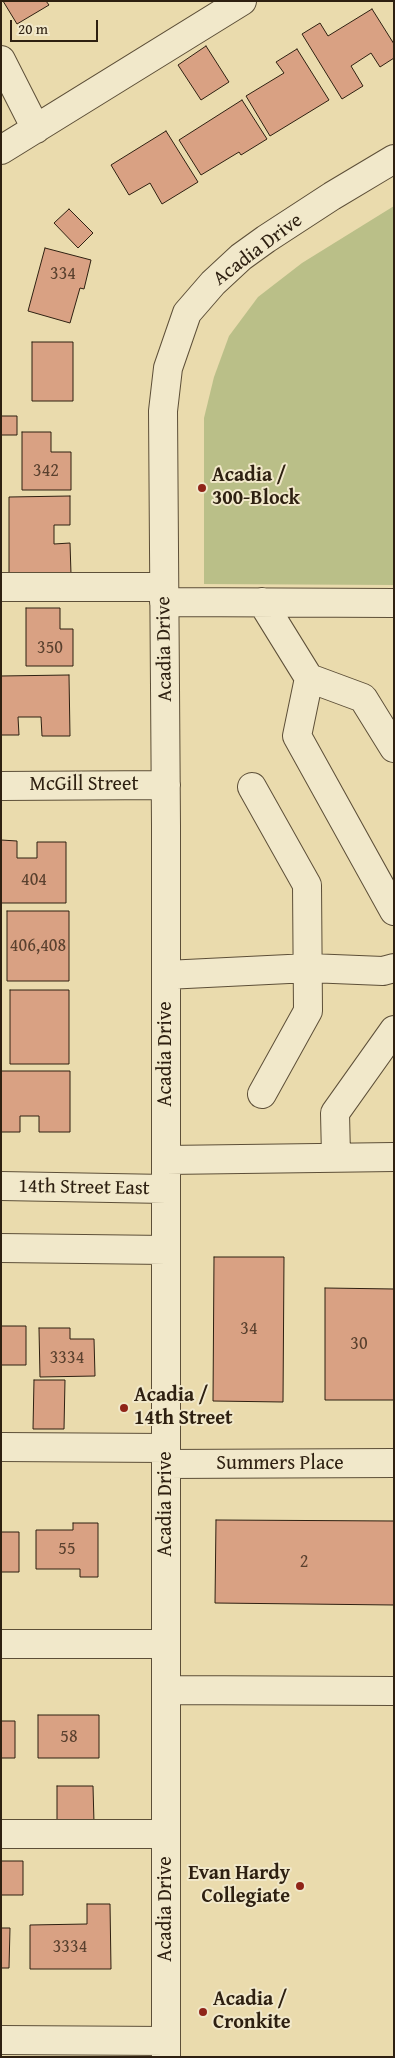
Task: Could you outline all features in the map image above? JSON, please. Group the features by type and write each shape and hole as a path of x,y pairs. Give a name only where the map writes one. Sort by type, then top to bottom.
{"street":[{"path":"1,150 242,1"},
{"path":"1,60 36,129"},
{"name":"Acadia Drive","path":"166,2049 166,785 163,412 168,368 187,313 213,283 241,257 332,196 394,159"},
{"path":"1,587 164,594 262,602 394,603"},
{"path":"262,602 309,678 362,698 394,748"},
{"path":"309,678 297,736 394,911"},
{"name":"McGill Street","path":"1,786 166,785"},
{"path":"252,787 307,885 308,1012 262,1094"},
{"path":"166,975 309,968 383,972 394,968"},
{"path":"336,1156 336,1113 394,1030"},
{"path":"166,1160 336,1156 394,1157"},
{"name":"14th Street East","path":"1,1186 166,1189"},
{"path":"1,1248 166,1250"},
{"name":"Summers Place","path":"1,1447 166,1456 394,1463"},
{"path":"1,1644 166,1644"},
{"path":"166,1690 394,1691"},
{"path":"1,1834 166,1834"},
{"path":"1,2040 166,2049"}],"green space":[{"path":"394,206 394,585 204,584 204,418 214,377 229,336 258,297 302,263"}],"building":[{"path":"3,1 46,1 49,5 17,24"},
{"path":"372,9 394,44 394,58 380,67 371,53 351,66 363,86 342,99 302,34 320,23 328,36"},
{"path":"206,46 229,82 201,100 178,65"},
{"path":"297,49 329,100 270,136 246,96 284,73 276,62"},
{"path":"242,100 267,139 241,155 239,152 201,175 179,140"},
{"path":"166,131 198,182 162,204 150,183 129,195 111,165"},
{"path":"69,209 93,233 78,248 54,223"},
{"path":"45,248 91,260 84,289 80,288 70,323 28,311"},
{"path":"32,342 73,342 73,401 32,401"},
{"path":"1,416 17,416 17,435 1,435"},
{"path":"22,432 51,432 51,452 71,452 71,490 22,490"},
{"path":"70,496 70,525 54,525 54,544 70,543 71,574 9,574 9,497"},
{"path":"26,608 60,608 60,629 73,629 73,666 26,666"},
{"path":"69,675 70,736 42,736 41,717 18,717 19,735 1,735 1,676"},
{"path":"1,840 17,841 17,858 37,858 37,842 66,842 66,903 1,903"},
{"path":"7,911 69,911 69,981 7,981"},
{"path":"10,990 69,990 69,1064 10,1064"},
{"path":"1,1071 70,1071 70,1132 39,1132 39,1116 20,1116 20,1132 1,1132"},
{"path":"214,1257 284,1257 283,1402 213,1401"},
{"path":"325,1288 394,1289 394,1400 325,1400"},
{"path":"1,1326 26,1326 26,1365 1,1365"},
{"path":"39,1328 70,1328 70,1339 94,1339 95,1376 40,1377"},
{"path":"34,1380 65,1380 64,1429 33,1429"},
{"path":"216,1520 394,1521 394,1605 215,1603"},
{"path":"73,1523 98,1523 98,1577 80,1577 80,1569 36,1569 36,1530 73,1530"},
{"path":"1,1532 19,1532 19,1572 1,1572"},
{"path":"38,1715 99,1715 99,1758 38,1758"},
{"path":"1,1721 15,1721 15,1758 1,1758"},
{"path":"57,1786 93,1786 94,1823 57,1824"},
{"path":"1,1861 23,1861 23,1895 1,1895"},
{"path":"87,1904 110,1904 111,1969 30,1969 30,1925 87,1924"},
{"path":"1,1928 10,1928 9,1968 1,1968"}],"place":[{"name":"Acadia / 300-Block","path":"202,488"},
{"name":"Acadia / 14th Street","path":"124,1408"},
{"name":"Evan Hardy Collegiate","path":"300,1886"},
{"name":"Acadia / Cronkite","path":"203,2012"}]}
